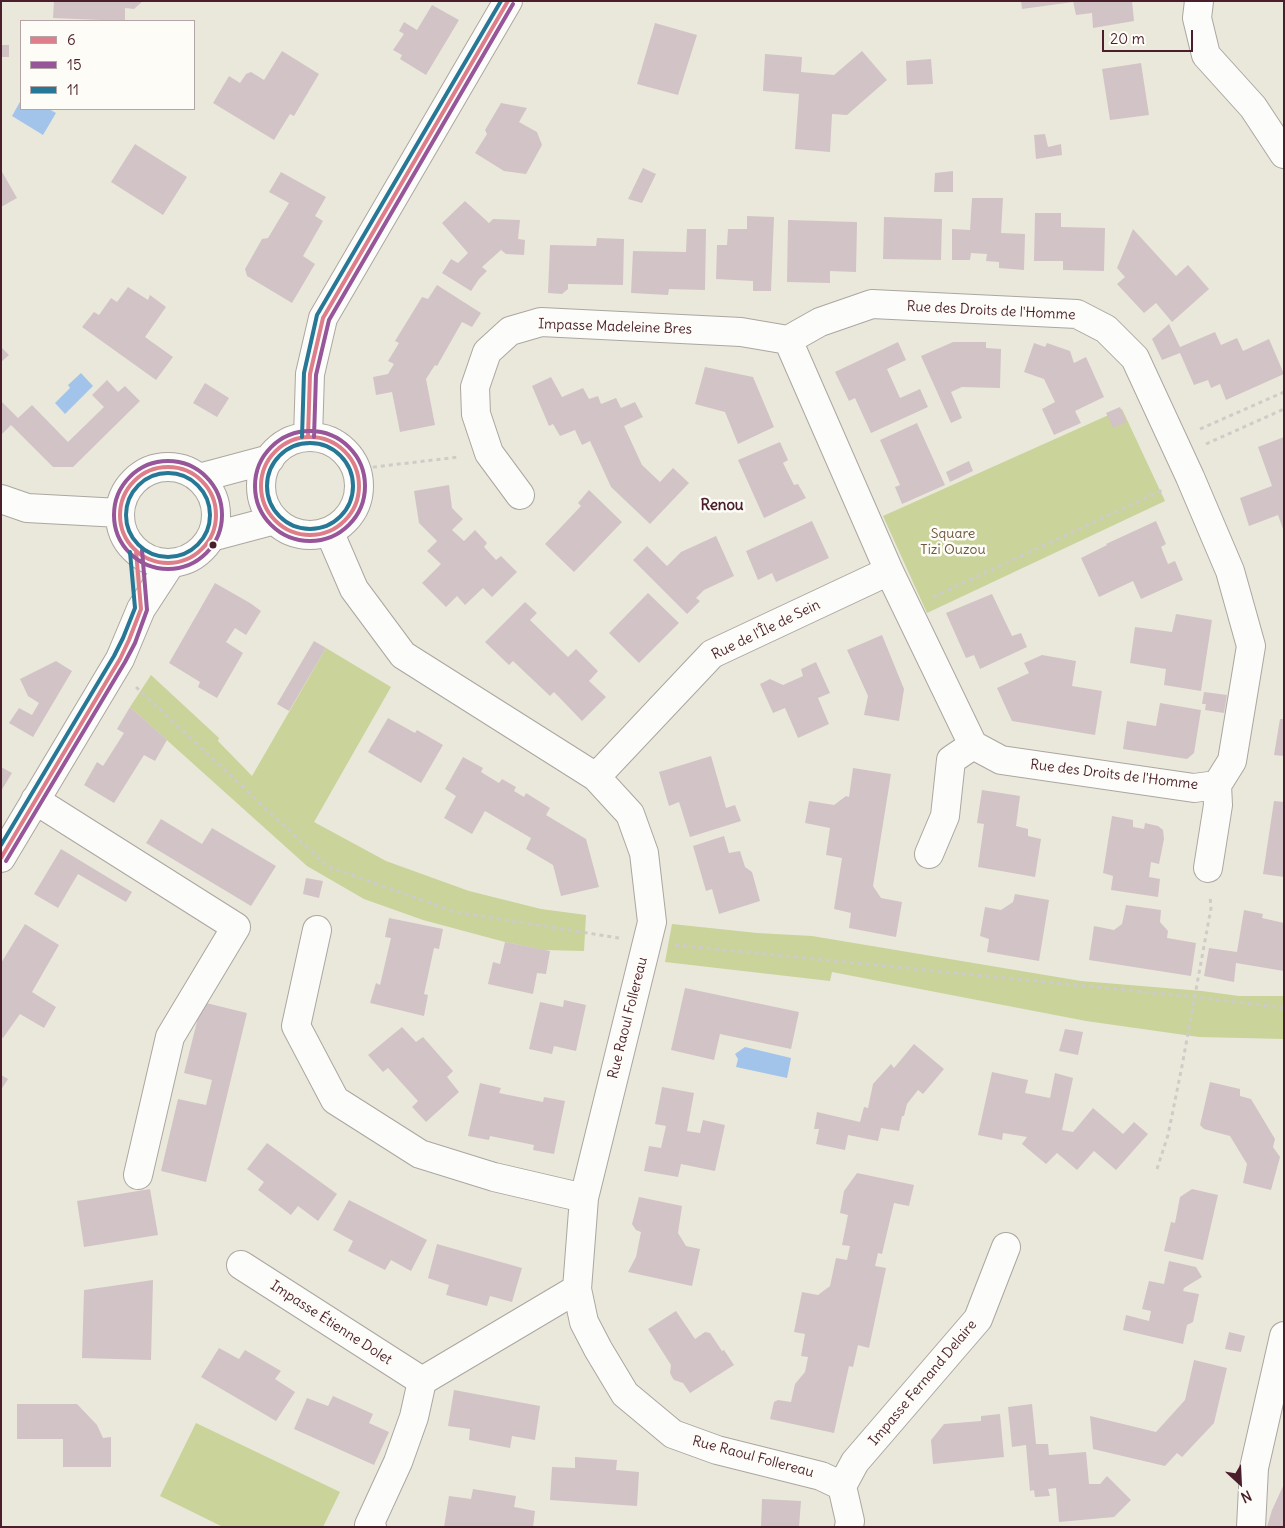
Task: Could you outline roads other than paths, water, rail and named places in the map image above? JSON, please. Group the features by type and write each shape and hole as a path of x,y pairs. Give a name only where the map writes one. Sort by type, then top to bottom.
{"street":[{"path":"308,437 310,374 323,318 508,1"},
{"path":"1199,1 1197,18 1206,55 1253,107 1284,154"},
{"name":"Rue des Droits de l'Homme","path":"788,340 820,322 872,304 1077,314 1106,329 1135,358 1181,458 1230,571 1251,646 1232,761 1217,785 1194,788 1001,760 974,745"},
{"name":"Impasse Madeleine Bres","path":"520,495 489,453 476,414 475,387 487,352 510,331 540,322 741,332 788,340"},
{"path":"788,340 889,571 974,745 951,760 945,816 929,854"},
{"path":"308,437 324,438 338,445 349,456 357,470 360,484 355,506 342,524 329,531 315,535 300,534 286,529 275,520 266,506 262,490 263,474 270,459 280,447 293,440 308,437"},
{"path":"199,478 270,459"},
{"path":"171,467 186,470 199,478 210,491 216,506 216,522 211,537 201,550 187,559 171,563 152,560 136,551 127,540 121,527 120,513 123,498 131,485 142,475 156,468 171,467"},
{"path":"1,499 27,508 120,513"},
{"path":"211,537 275,520"},
{"name":"Rue Raoul Follereau","path":"329,531 354,589 403,656 596,777 630,814 644,853 652,922 584,1198 578,1289 584,1322 625,1394 673,1434 717,1450 821,1476 842,1486"},
{"path":"136,551 141,609"},
{"path":"1,858 120,659 141,609 171,563"},
{"name":"Rue de l'Île de Sein","path":"596,777 712,654 889,571"},
{"path":"1208,868 1218,805 1217,785"},
{"path":"35,800 236,927 170,1036 138,1175"},
{"path":"317,930 296,1026 335,1100 420,1154 494,1177 584,1198"},
{"name":"Impasse Fernand Delaire","path":"842,1486 855,1462 978,1318 1006,1247"},
{"name":"Impasse Étienne Dolet","path":"241,1265 422,1381"},
{"path":"372,1527 369,1525 398,1462 414,1416 422,1381 578,1289"},
{"path":"1251,1527 1254,1468 1284,1336"},
{"path":"842,1486 850,1521 849,1527"}],"water":[{"path":"20,102 20,110 51,110 56,113 43,135 12,116"},
{"path":"81,373 93,386 65,414 55,403 70,388 68,385"},
{"path":"745,1047 791,1058 787,1078 736,1067 738,1059 735,1054"}],"district":[{"name":"Renou","path":"722,506"}],"park label":[{"name":"Square Tizi Ouzou","path":"953,542"}]}
